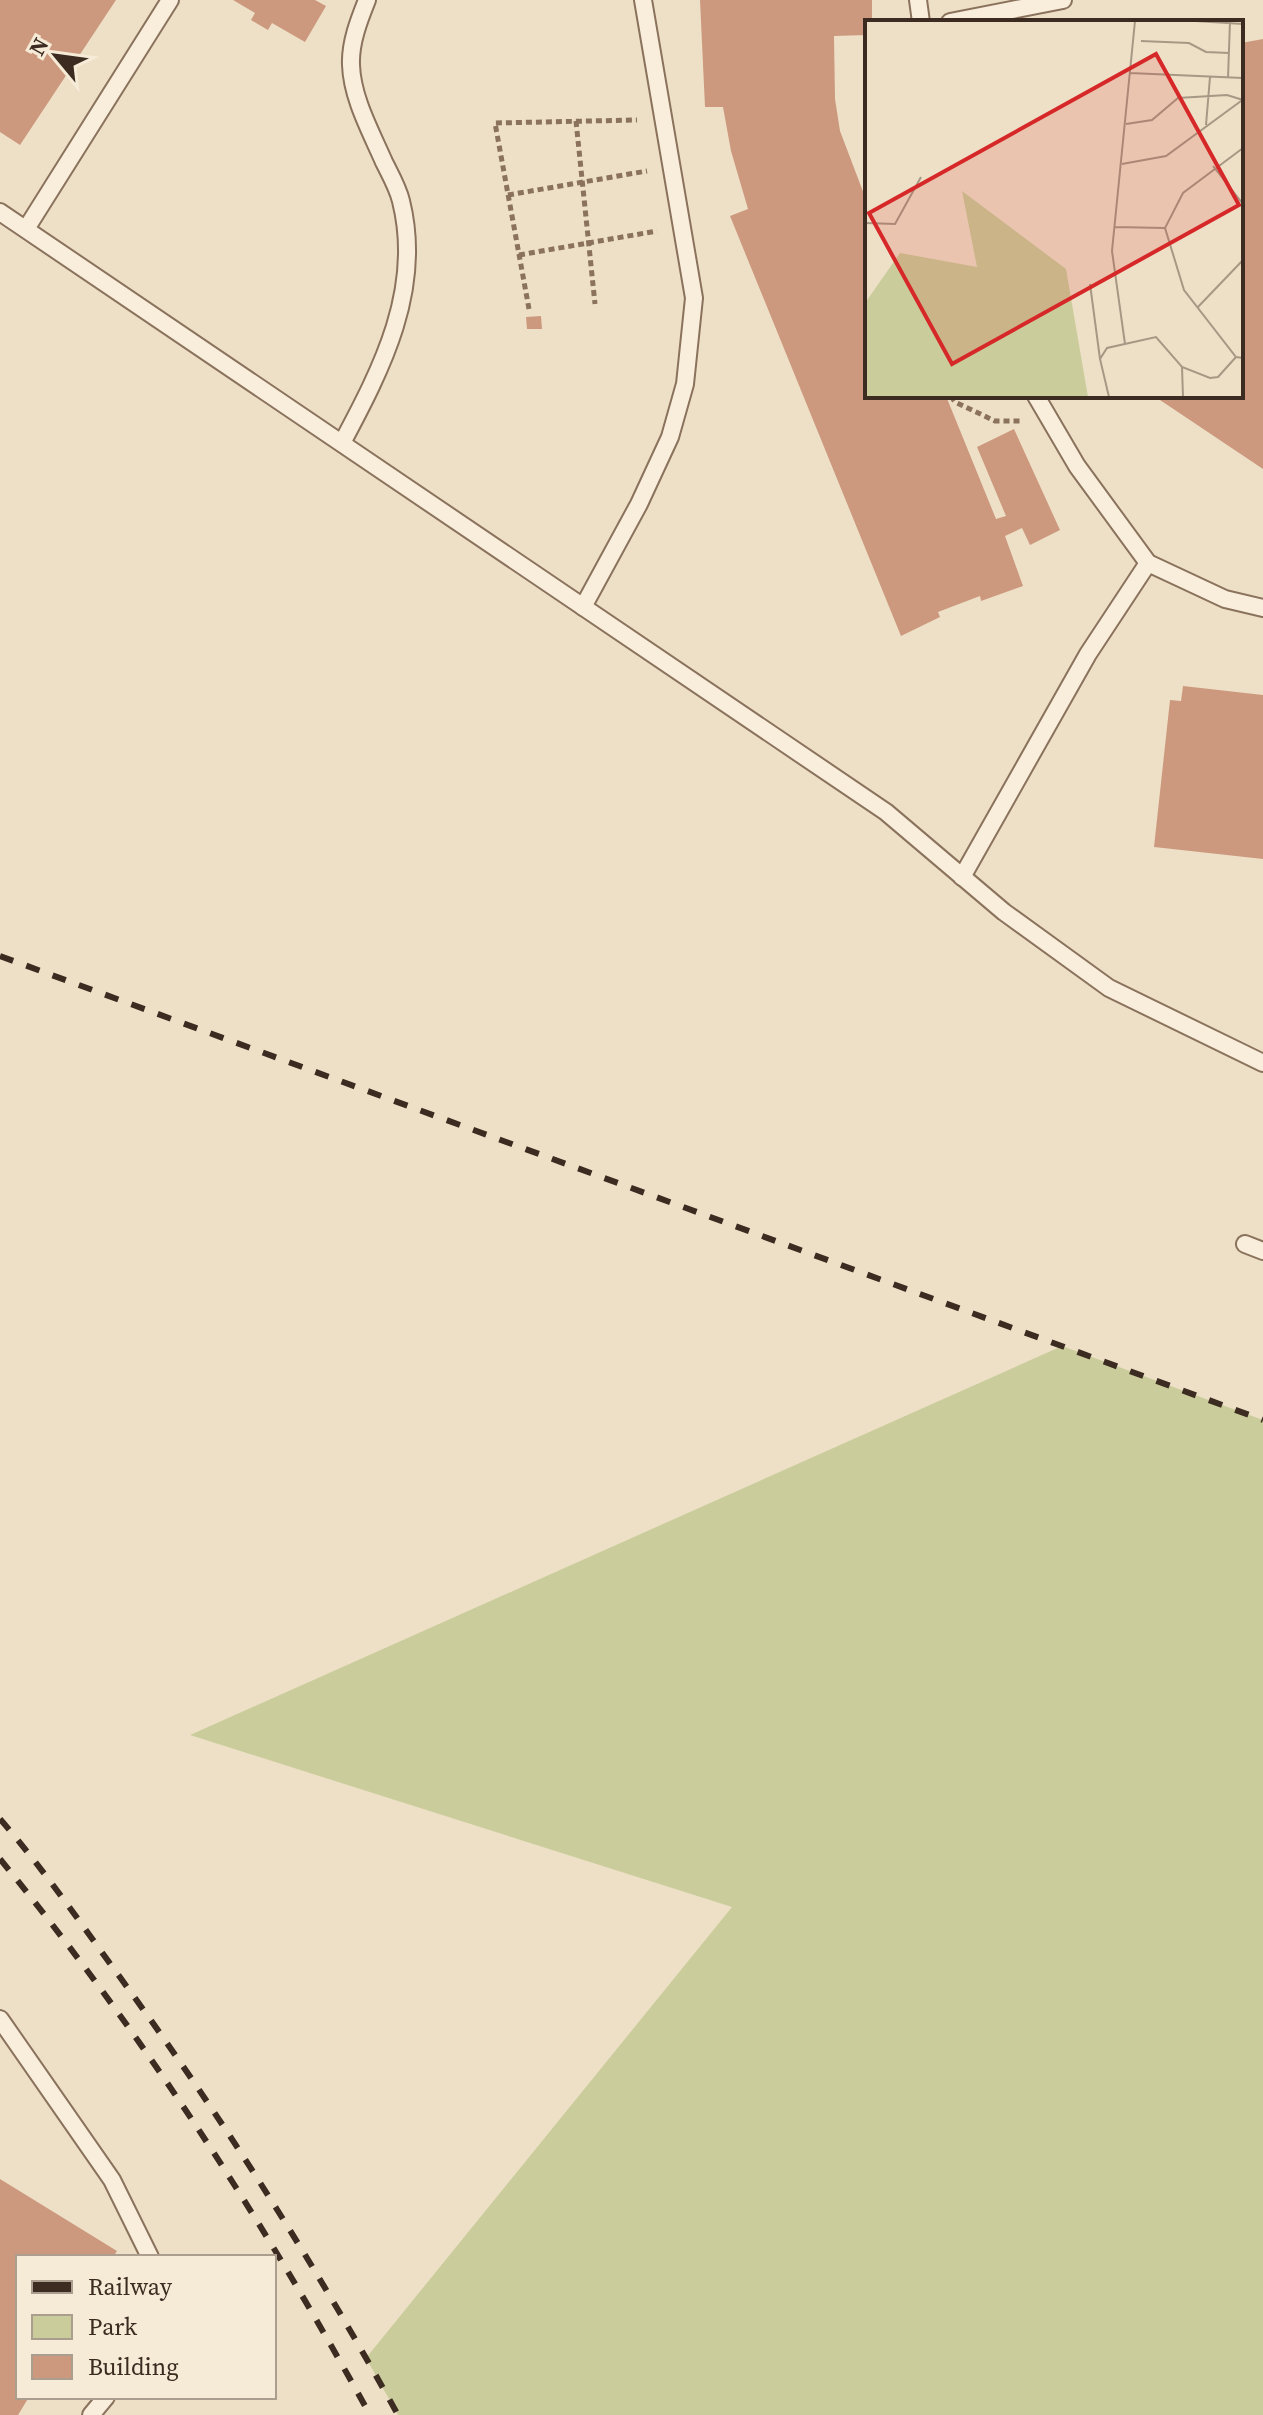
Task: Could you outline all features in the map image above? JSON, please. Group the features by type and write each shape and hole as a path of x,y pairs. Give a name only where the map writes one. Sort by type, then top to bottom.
{"lane":[{"path":"26,229 170,0"},
{"path":"342,443 391,345 401,305 407,257 401,199 365,118 352,72 353,44 367,0"},
{"path":"583,607 639,504 670,437 685,384 694,298 643,0"},
{"path":"918,0 921,20"},
{"path":"960,20 1063,0"},
{"path":"0,212 886,812 1004,912 1109,988 1263,1063"},
{"path":"1037,398 1077,466 1148,563 1225,599 1263,608"},
{"path":"962,877 1088,654 1148,563"},
{"path":"1245,1244 1263,1251"},
{"path":"0,2019 112,2180 149,2255"},
{"path":"91,2415 104,2399"}],"path":[{"path":"529,309 495,123 663,119"},
{"path":"576,121 595,304"},
{"path":"508,195 671,167"},
{"path":"519,255 681,226"},
{"path":"952,398 995,421 1051,421"}],"green space":[{"path":"1062,1346 1263,1420 1263,2415 398,2415 366,2358 732,1907 190,1735"}],"building":[{"path":"0,0 116,0 20,145 0,132"},
{"path":"233,0 315,0 326,6 305,42 272,23 268,30 251,20 255,13"},
{"path":"700,0 872,0 872,20 865,20 865,35 834,36 835,99 840,131 865,197 865,398 947,398 996,519 1006,516 977,447 1014,429 1060,530 1030,545 1022,528 1005,536 1023,586 981,601 980,596 938,612 940,617 901,636 730,216 748,209 731,151 723,107 705,107"},
{"path":"1263,39 1263,469 1157,398 1243,398 1243,43"},
{"path":"541,316 542,329 527,329 526,317"},
{"path":"1183,686 1263,695 1263,859 1154,847 1170,700 1181,701"},
{"path":"0,2179 117,2251 114,2255 16,2255 16,2399 28,2399 18,2415 0,2415"}],"railway":[{"path":"0,956 1263,1420"},
{"path":"0,1819 153,2023 227,2132 332,2300 398,2415"},
{"path":"0,1859 102,1991 198,2128 287,2270 370,2415"}]}
